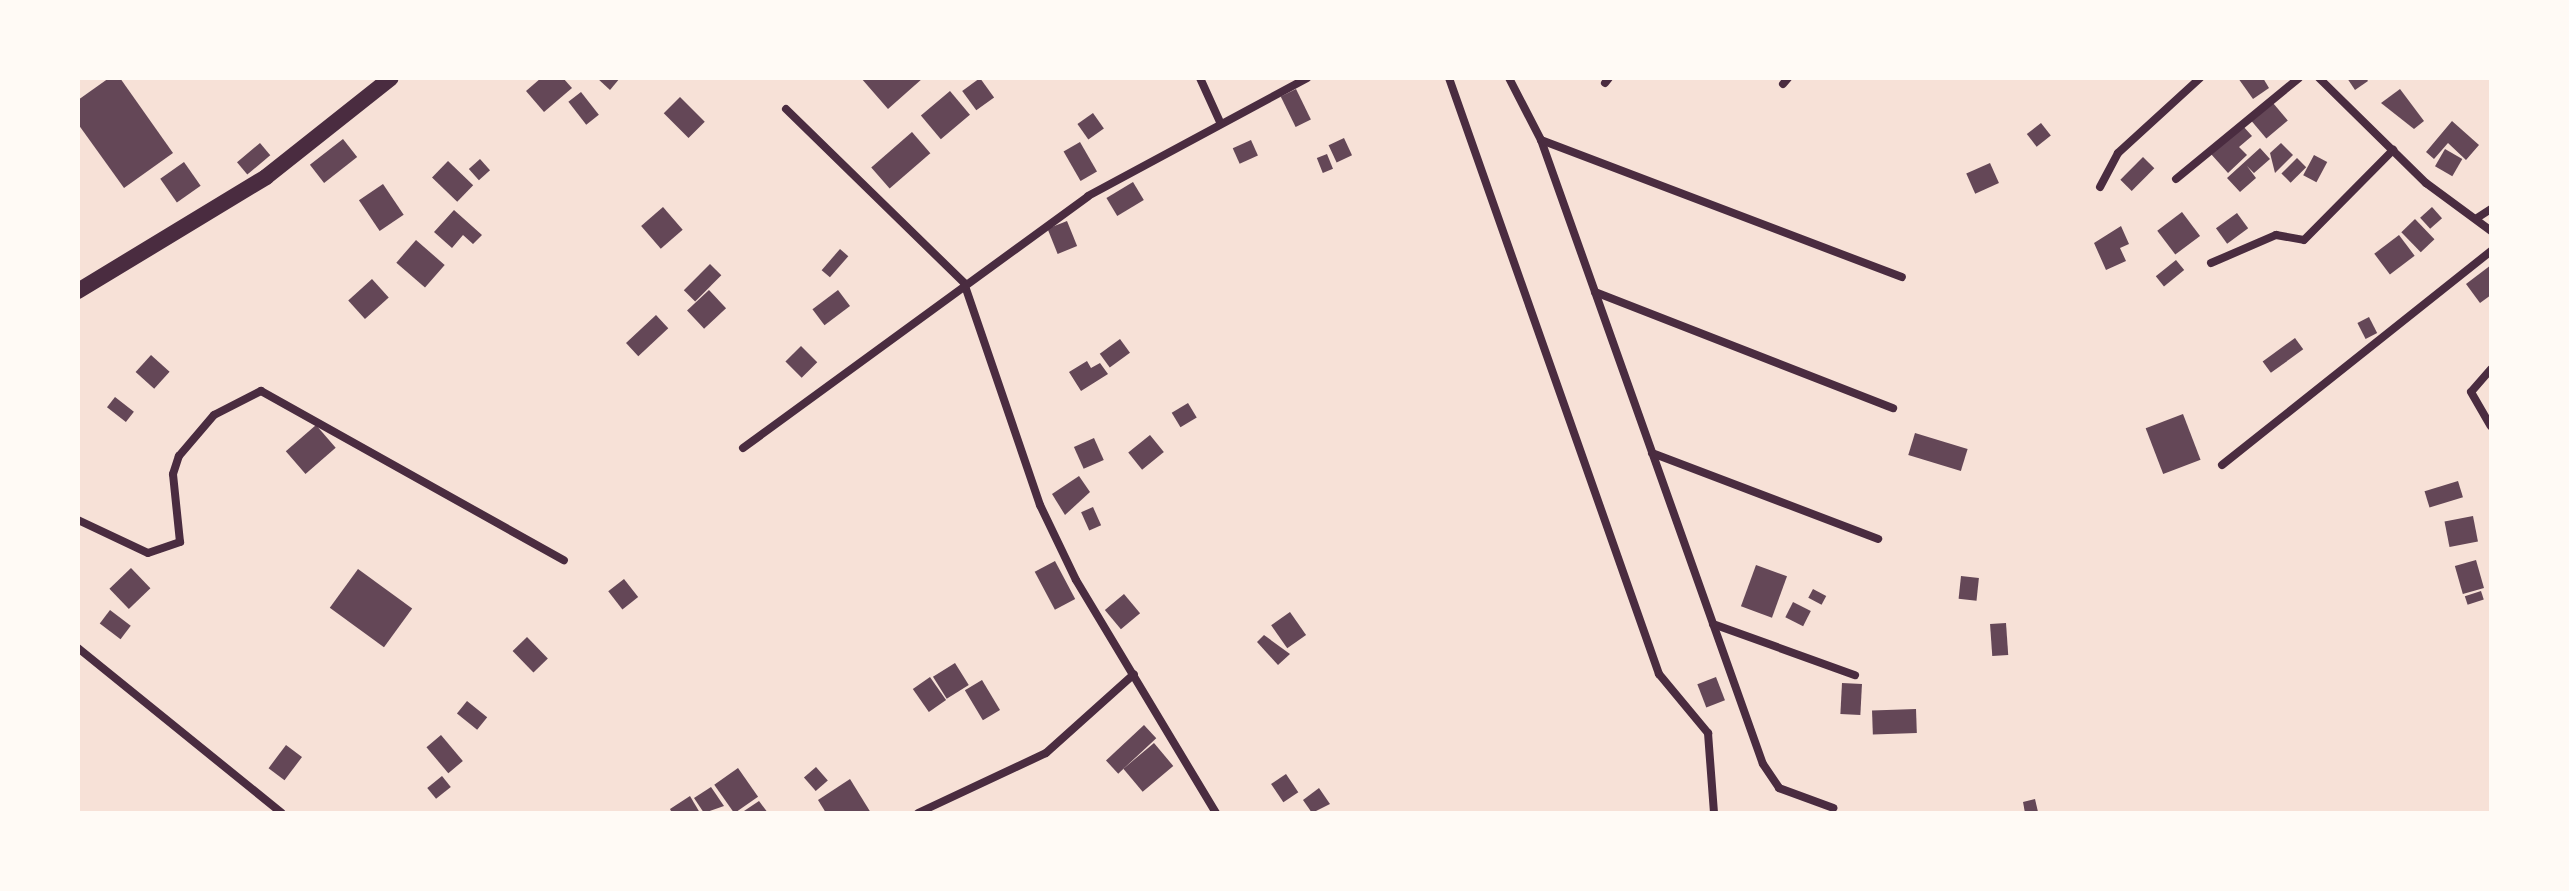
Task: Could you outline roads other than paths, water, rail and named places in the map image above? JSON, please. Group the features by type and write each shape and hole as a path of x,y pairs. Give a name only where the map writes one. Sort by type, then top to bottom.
{"main road":[{"path":"78,291 266,177 391,78"}],"street":[{"path":"1200,78 1220,122"},
{"path":"743,448 964,283 1088,196 1220,122 1307,78"},
{"path":"1449,78 1659,674 1708,733 1714,813"},
{"path":"1509,78 1541,140 1769,779 1833,808"},
{"path":"2100,187 2118,153 2200,78"},
{"path":"2176,179 2299,78"},
{"path":"2319,78 2393,150 2491,231"},
{"path":"786,109 964,283 1040,505 1216,813"},
{"path":"1541,140 1902,277"},
{"path":"2211,263 2276,235 2304,240 2393,150"},
{"path":"2477,218 2491,209"},
{"path":"2222,465 2491,251"},
{"path":"1595,292 1893,408"},
{"path":"2491,369 2471,392 2491,426"},
{"path":"78,520 148,553 180,542 173,474 179,456 214,415 261,391 564,560"},
{"path":"1652,453 1878,539"},
{"path":"1713,624 1855,675"},
{"path":"78,648 282,813"},
{"path":"918,813 1046,753 1134,674"}]}
